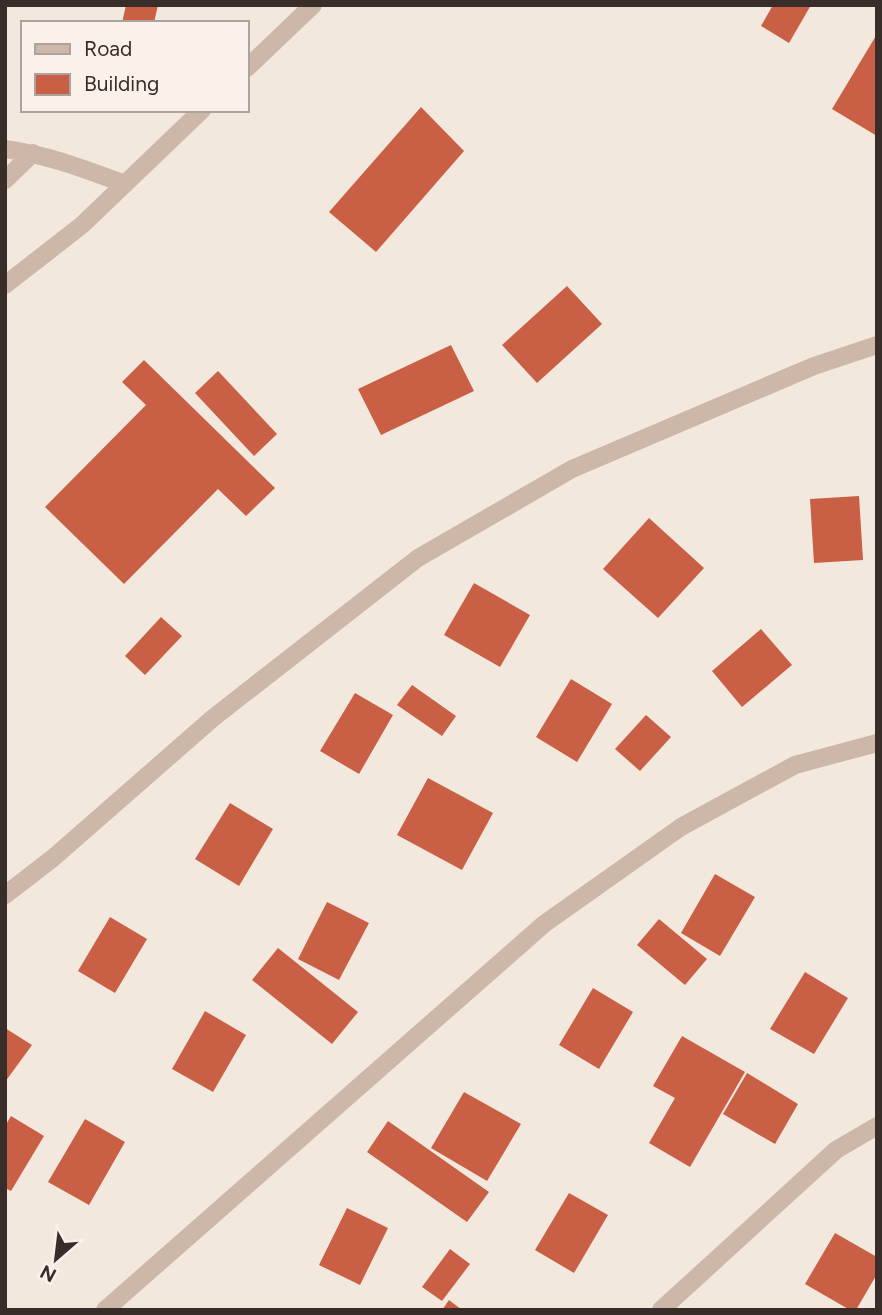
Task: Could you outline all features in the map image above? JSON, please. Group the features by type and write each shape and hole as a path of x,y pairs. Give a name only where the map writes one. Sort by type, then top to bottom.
{"street":[{"path":"248,67 313,5"},
{"path":"5,285 82,225 200,112"},
{"path":"5,149 66,162 125,184"},
{"path":"5,180 33,153"},
{"path":"5,895 53,858 214,718 418,558 572,469 814,366 877,345"},
{"path":"105,1310 544,924 703,814 795,765 877,743"},
{"path":"661,1310 836,1150 877,1126"}],"building":[{"path":"126,5 158,5 154,21 122,21"},
{"path":"773,5 811,5 789,43 761,26"},
{"path":"877,34 877,136 832,109"},
{"path":"421,107 464,151 376,252 329,212"},
{"path":"567,286 602,324 537,383 502,345"},
{"path":"451,345 474,391 381,435 358,389"},
{"path":"144,360 275,488 246,516 218,489 124,584 45,507 146,405 122,382"},
{"path":"218,371 277,434 254,456 195,393"},
{"path":"859,496 863,560 814,563 810,499"},
{"path":"649,518 704,568 658,618 603,569"},
{"path":"474,583 530,615 500,667 444,635"},
{"path":"161,617 182,636 145,675 125,656"},
{"path":"761,629 792,665 742,707 712,671"},
{"path":"571,679 612,704 577,762 536,737"},
{"path":"412,685 456,716 442,736 397,705"},
{"path":"355,693 393,715 359,774 320,751"},
{"path":"646,715 671,737 640,771 615,749"},
{"path":"428,778 493,813 462,870 397,835"},
{"path":"230,803 273,829 239,886 195,859"},
{"path":"715,874 755,897 720,956 681,933"},
{"path":"327,902 369,923 339,980 298,959"},
{"path":"110,917 147,939 115,993 78,971"},
{"path":"659,919 707,959 685,985 637,945"},
{"path":"278,948 358,1012 332,1044 252,980"},
{"path":"805,972 848,998 814,1054 770,1029"},
{"path":"593,988 633,1012 599,1069 559,1045"},
{"path":"205,1011 246,1035 213,1092 172,1069"},
{"path":"5,1028 32,1045 5,1082"},
{"path":"682,1036 745,1072 690,1167 649,1143 675,1098 653,1086"},
{"path":"747,1073 798,1104 775,1144 723,1114"},
{"path":"464,1092 521,1124 487,1181 431,1148"},
{"path":"11,1116 44,1136 11,1191 5,1188 5,1126"},
{"path":"85,1119 125,1142 89,1205 48,1182"},
{"path":"388,1121 489,1192 467,1222 367,1152"},
{"path":"569,1193 608,1215 574,1273 535,1250"},
{"path":"347,1208 388,1228 360,1285 319,1265"},
{"path":"835,1233 877,1257 877,1274 856,1310 850,1310 805,1284"},
{"path":"450,1249 470,1264 442,1301 422,1287"},
{"path":"449,1300 462,1310 442,1310"}]}
